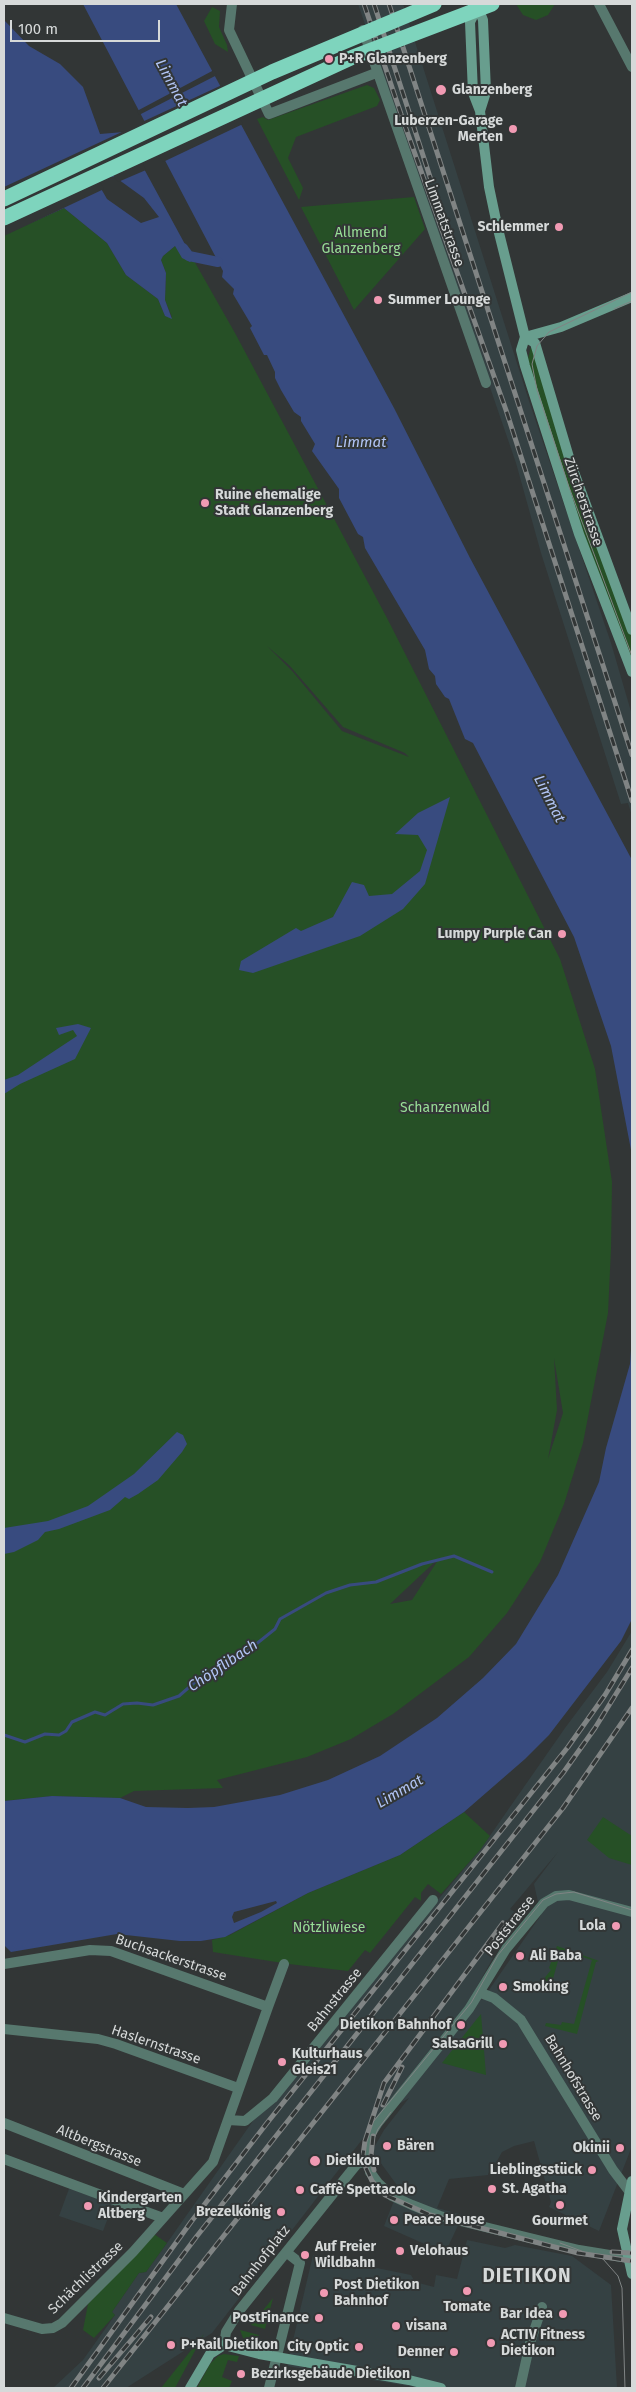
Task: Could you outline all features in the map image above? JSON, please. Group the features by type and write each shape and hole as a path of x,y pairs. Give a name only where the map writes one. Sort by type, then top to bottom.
{"highway":[{"path":"4,199 272,72 434,4"},
{"path":"4,218 353,57 482,5"}],"main road":[{"name":"Zürcherstrasse","path":"482,5 486,92 480,111 495,218 507,272 525,337 521,350 554,460 589,561 632,672"},
{"path":"525,337 553,330 632,299"},
{"name":"Zürcherstrasse","path":"525,337 535,343 571,464 632,630"},
{"path":"631,2186 622,2228 632,2274"},
{"path":"190,2388 210,2354 224,2344 409,2384 441,2388"}],"street":[{"path":"232,4 229,30 269,114 376,73"},
{"path":"599,4 632,67"},
{"name":"Limmatstrasse","path":"362,27 376,73 486,383"},
{"name":"Poststrasse","path":"481,1993 506,1949 538,1909 551,1899 563,1895 579,1896 632,1912"},
{"name":"Bahnstrasse","path":"228,2120 246,2122 273,2098 433,1900"},
{"name":"Buchsackerstrasse","path":"4,1964 90,1950 112,1951 268,2007"},
{"path":"184,2194 215,2158 238,2088 284,1964"},
{"path":"481,1993 376,2124 368,2144 370,2172 378,2183 392,2196 435,2214 579,2250 630,2258"},
{"name":"Bahnhofstrasse","path":"481,1993 494,1998 521,2020 613,2170 631,2186"},
{"name":"Haslernstrasse","path":"4,2029 98,2040 116,2044 238,2088"},
{"name":"Altbergstrasse","path":"4,2123 184,2194"},
{"path":"4,2159 164,2218"},
{"name":"Bahnhofplatz","path":"224,2344 226,2332 232,2321 286,2252 357,2164 368,2161"},
{"name":"Schächlistrasse","path":"9,2319 42,2329 58,2326 104,2282 184,2194"},
{"path":"269,2388 279,2357 300,2263 286,2252"},
{"path":"520,2388 530,2343 542,2307"}],"shaded area":[{"path":"358,4 403,4 529,401 611,643 632,715 632,816 628,803 621,804 541,553 516,463"},
{"path":"632,1631 632,2146 599,2231 549,2207 551,2202 534,2141 514,2146 502,2152 496,2163 493,2162 488,2175 449,2179 437,2208 463,2215 445,2253 384,2226 399,2188 372,2151 384,2130 409,2098 382,2114 212,2333 126,2388 53,2388 83,2360 115,2315 112,2312 139,2273 146,2272 267,2101 480,1850 565,1728 607,1672","holes":["558,1852 534,1884 541,1915 482,2000 474,1992 494,1956 487,1951 515,1912 510,1909"]},
{"name":"Kindergarten Altberg","path":"70,2186 114,2202 103,2231 59,2216"},
{"path":"467,2240 505,2248 515,2245 572,2256 611,2285 617,2388 420,2388 287,2366 313,2255 411,2275 415,2282 434,2287 436,2275 457,2279"}],"green space":[{"path":"516,4 555,4 548,15 536,20 523,15"},
{"path":"212,7 220,11 219,27 228,52 215,44 204,21"},
{"path":"367,85 374,88 380,100 377,106 296,137 288,158 303,188 299,200 257,119 263,117 268,120"},
{"name":"Allmend Glanzenberg","path":"414,197 425,229 354,310 301,207"},
{"name":"Schanzenwald","path":"64,208 107,243 126,275 158,299 165,316 172,317 165,300 166,273 161,260 175,246 189,262 193,259 235,333 387,618 560,959 595,1069 612,1182 608,1313 583,1443 564,1504 540,1562 507,1613 469,1657 393,1714 351,1739 307,1757 217,1780 223,1788 134,1791 120,1798 52,1796 4,1801 4,235","holes":["267,646 289,665 343,727 405,753 409,757 342,731 293,672","554,1358 563,1413 548,1459 557,1410","440,1557 412,1600 390,1604"]},
{"path":"531,347 632,637 632,662 580,527 527,362"},
{"name":"Nötzliwiese","path":"464,1812 490,1836 480,1850 441,1894 428,1884 421,1893 421,1901 415,1897 370,1953 365,1950 348,1971 213,1952 212,1940 230,1935 308,1893 400,1855"},
{"path":"603,1817 632,1836 632,1865 609,1858 587,1840"},
{"path":"557,1946 599,1961 596,1962 577,2034 545,2026 546,2023 561,2025 562,2022 574,2024 592,1960 561,1950 551,1986 548,1985 542,1981 551,1970 549,1968"},
{"path":"481,2014 486,2075 442,2063 476,2020"},
{"path":"154,2234 167,2243 146,2272 139,2273 112,2312 115,2315 94,2338 83,2330 88,2304"},
{"path":"273,2298 265,2329 251,2325"},
{"path":"240,2330 259,2335 256,2345 243,2338"},
{"path":"204,2334 175,2388 161,2388"},
{"path":"224,2354 239,2356 237,2362 228,2360 222,2377 232,2381 229,2388 197,2388 210,2364 218,2356"}],"water":[{"name":"Limmat","path":"83,4 176,4 394,408 470,558 632,860 632,1155 611,1046 574,937 473,743 465,739 449,699 445,697 436,684 435,676 429,669 425,650 365,548 363,537 358,534 339,498 339,489 312,451 315,444 301,421 301,417 294,412 281,390 267,355 264,355 250,328 252,326 233,294 234,289 222,277 223,271"},
{"path":"4,20 29,46 60,64 83,87 100,134 124,132 193,259 190,262 182,258 175,246 161,260 166,273 165,300 172,319 165,316 158,299 126,275 107,243 64,208 4,235","holes":["92,173 115,177 144,198 159,217 141,223 107,199"]},
{"path":"450,797 425,884 403,909 360,936 253,973 239,970 241,961 296,928 301,931 333,917 352,882 364,885 369,896 392,894 420,871 427,850 418,835 395,834 418,813"},
{"path":"78,1024 91,1028 75,1059 20,1084 4,1094 4,1080 18,1075 77,1036 73,1030 59,1035 56,1028"},
{"name":"Limmat","path":"632,1337 632,1619 621,1641 549,1735 525,1759 464,1812 400,1855 308,1893 225,1937 201,1941 180,1941 117,1934 11,1952 4,1945 4,1801 52,1796 120,1798 146,1807 188,1808 214,1807 280,1795 328,1780 380,1756 437,1718 483,1678 516,1644 558,1575 599,1482 606,1448 630,1364","holes":["276,1901 277,1903 261,1912 234,1923 232,1917 234,1912"]},
{"path":"177,1432 183,1435 187,1444 158,1480 129,1499 125,1497 110,1510 59,1529 45,1532 38,1540 14,1552 4,1554 4,1528 48,1521 88,1506 134,1474"}],"pier":[{"path":"214,70 217,75 139,115 137,111"},
{"path":"222,85 243,124 163,162 142,122"},
{"path":"126,130 146,170 118,182 107,168 96,174 104,189 4,236 4,187"}],"waterway":[{"path":"183,248 189,256 218,262"},
{"name":"Chöpflibach","path":"4,1735 25,1742 45,1734 59,1735 66,1731 72,1722 95,1712 105,1715 123,1704 153,1705 179,1696 202,1676 245,1653 275,1629 280,1619 326,1593 350,1585 376,1582 422,1564 454,1556 492,1572"}],"tram line":[{"path":"632,292 549,332 537,346 532,364 537,390 569,487 632,656"},
{"path":"614,309 632,301"},
{"path":"366,2137 373,2122 471,2003 498,1955 543,1900 556,1894 574,1892 632,1910"},
{"path":"372,2144 378,2129 391,2112"},
{"path":"560,2243 603,2259 618,2276 622,2288 625,2388"}],"railway":[{"path":"364,4 404,123 506,410 632,801"},
{"path":"374,4 431,180"},
{"path":"389,4 632,755"},
{"path":"71,2388 191,2222 267,2123 568,1747 605,1695 632,1650"},
{"path":"83,2388 197,2236 563,1773 595,1728 632,1668"},
{"path":"103,2388 563,1808 632,1708"},
{"path":"503,1923 384,2083 365,2141 363,2155 366,2168 372,2181 385,2195 430,2215 578,2253 632,2261"},
{"path":"383,2105 402,2067"},
{"path":"373,2136 371,2156 374,2170"},
{"path":"612,2252 632,2253"},
{"path":"99,2378 151,2317"}],"place":[{"name":"P+R Glanzenberg","path":"329,59"},
{"name":"Glanzenberg","path":"441,90"},
{"name":"Luberzen-Garage Merten","path":"513,129"},
{"name":"Schlemmer","path":"559,227"},
{"name":"Summer Lounge","path":"378,300"},
{"name":"Ruine ehemalige Stadt Glanzenberg","path":"205,503"},
{"name":"Lumpy Purple Can","path":"562,934"},
{"name":"Lola","path":"616,1926"},
{"name":"Ali Baba","path":"520,1956"},
{"name":"Smoking","path":"503,1987"},
{"name":"Dietikon Bahnhof","path":"461,2025"},
{"name":"SalsaGrill","path":"503,2044"},
{"name":"Kulturhaus Gleis21","path":"282,2062"},
{"name":"Bären","path":"387,2146"},
{"name":"Okinii","path":"620,2148"},
{"name":"Dietikon","path":"315,2161"},
{"name":"Lieblingsstück","path":"592,2170"},
{"name":"St. Agatha","path":"492,2189"},
{"name":"Caffè Spettacolo","path":"300,2190"},
{"name":"Gourmet","path":"560,2205"},
{"name":"Kindergarten Altberg","path":"88,2206"},
{"name":"Brezelkönig","path":"281,2212"},
{"name":"Peace House","path":"394,2220"},
{"name":"Velohaus","path":"400,2251"},
{"name":"Auf Freier Wildbahn","path":"305,2255"},
{"name":"Tomate","path":"467,2291"},
{"name":"Post Dietikon Bahnhof","path":"324,2293"},
{"name":"Bar Idea","path":"563,2314"},
{"name":"PostFinance","path":"319,2318"},
{"name":"visana","path":"396,2326"},
{"name":"ACTIV Fitness Dietikon","path":"491,2343"},
{"name":"P+Rail Dietikon","path":"171,2345"},
{"name":"City Optic","path":"359,2347"},
{"name":"Denner","path":"454,2352"},
{"name":"Bezirksgebäude Dietikon","path":"241,2374"}],"district":[{"name":"DIETIKON","path":"527,2277"}]}
